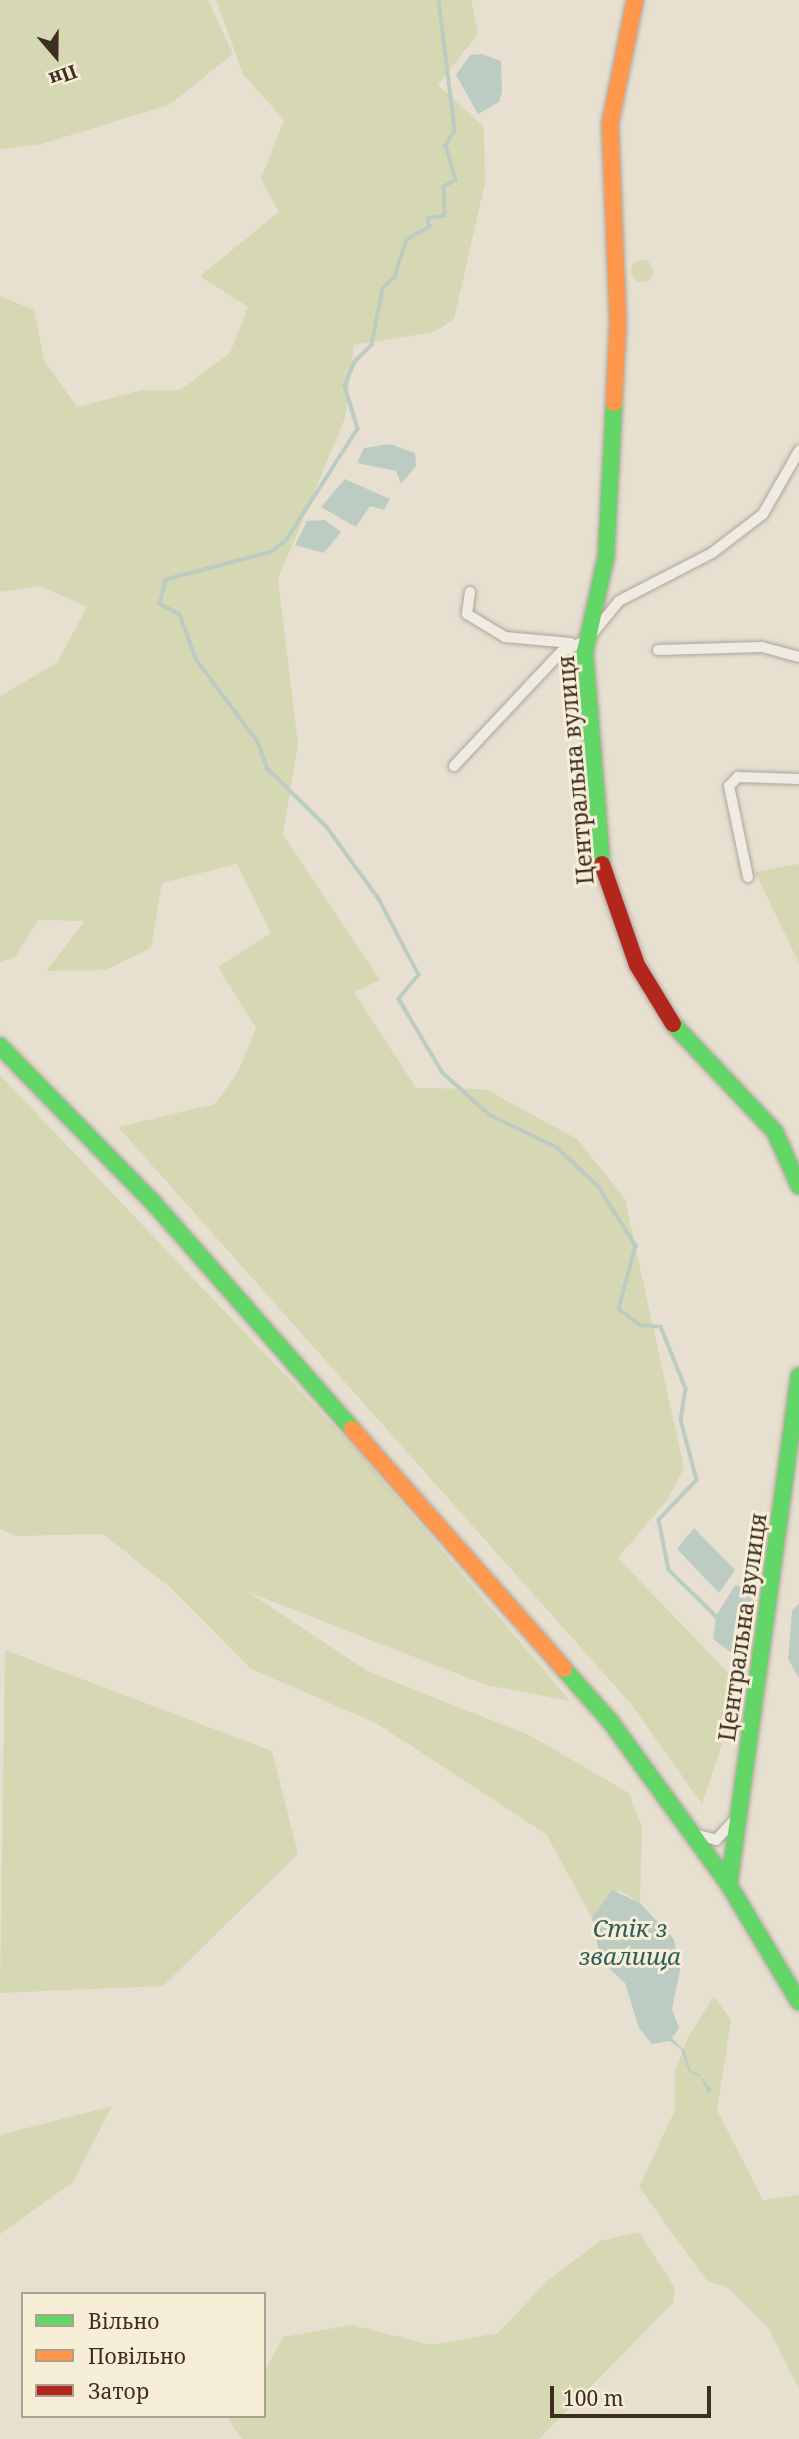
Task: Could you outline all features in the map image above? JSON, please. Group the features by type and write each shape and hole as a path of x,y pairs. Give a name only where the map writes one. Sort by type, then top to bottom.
{"street":[{"name":"Центральна вулиця","path":"635,0 610,124 618,322 606,557 587,640 603,882 637,965 673,1024 775,1132 799,1186"},
{"path":"454,766 561,652 587,640 619,601 712,553 754,522 799,451"},
{"path":"470,592 467,614 505,637 558,645 587,640"},
{"path":"658,650 762,647 799,657"},
{"path":"748,877 729,786 738,777 799,779"},
{"path":"0,1046 151,1200 610,1721 729,1885 799,2002"},
{"name":"Центральна вулиця","path":"729,1885 799,1376"},
{"path":"694,1834 716,1840 739,1812"}],"green space":[{"path":"0,0 208,0 233,54 169,105 38,145 0,149"},
{"path":"216,0 471,0 478,34 438,85 484,127 485,183 454,319 434,332 354,345 345,418 278,579 298,744 283,835 380,980 354,992 416,1088 485,1089 577,1139 625,1199 684,1468 667,1500 618,1558 733,1678 726,1732 702,1804 631,1704 118,1127 215,1104 239,1070 256,1028 218,967 271,933 237,864 162,883 151,948 106,970 46,971 85,921 38,920 15,957 0,962 0,696 57,663 87,607 40,586 0,592 0,296 34,310 44,360 77,407 142,390 180,390 230,353 248,307 200,276 279,212 261,179 284,120 243,74"},
{"path":"642,260 650,263 653,271 650,279 642,282 634,279 631,271 634,263"},
{"path":"799,864 799,963 755,872"},
{"path":"0,1075 359,1453 570,1701 486,1685 248,1592 367,1671 529,1735 629,1793 642,1828 640,1903 619,1890 592,1918 546,1834 376,1723 251,1669 172,1589 103,1534 16,1536 0,1529"},
{"path":"5,1650 272,1751 298,1854 163,1986 0,1993"},
{"path":"714,1996 731,2020 717,2110 763,2200 799,2195 799,2389 769,2329 727,2287 707,2281 639,2187 675,2110 675,2070 688,2037"},
{"path":"112,2106 73,2182 0,2234 0,2135"},
{"path":"639,2232 675,2288 673,2303 539,2439 242,2439 228,2418 266,2418 266,2369 283,2337 352,2325 431,2345 498,2333 546,2282 600,2241"}],"water":[{"path":"482,54 501,61 502,92 499,102 478,114 456,75 470,55"},
{"path":"390,444 415,453 416,466 401,484 396,471 357,463 364,448"},
{"path":"345,479 390,499 384,510 370,506 356,527 321,507"},
{"path":"325,520 341,532 324,553 295,545 307,521"},
{"path":"694,1528 735,1570 719,1593 677,1549"},
{"path":"735,1585 753,1591 751,1653 744,1662 713,1639 716,1616"},
{"path":"799,1603 799,1678 788,1659 792,1611"},
{"name":"Стік з звалища","path":"612,1890 640,1903 674,1939 680,1970 672,2009 679,2028 672,2038 685,2051 690,2070 699,2074 712,2090 708,2093 701,2077 689,2072 681,2049 670,2041 652,2044 639,2028 625,1983 601,1961 592,1918"}],"waterway":[{"path":"439,0 455,131 446,145 456,180 444,187 445,216 428,219 430,227 407,240 395,277 383,289 372,345 355,362 345,386 358,429 286,541 272,552 166,580 160,604 180,614 196,659 258,742 268,769 327,827 379,899 419,975 399,999 443,1073 490,1115 558,1148 599,1187 636,1246 619,1309 640,1325 661,1327 686,1389 681,1420 697,1480 659,1520 669,1570 716,1616"}],"traffic: fast":[{"path":"602,864 585,651 606,557 614,403"},
{"path":"673,1024 775,1132 799,1186"},
{"path":"0,1046 151,1200 352,1429"},
{"path":"729,1885 799,1376"},
{"path":"564,1669 610,1721 729,1885 799,2002"}],"traffic: slow":[{"path":"614,403 618,322 610,124 635,0"},
{"path":"352,1429 564,1669"}],"traffic: jam":[{"path":"602,864 637,965 673,1024"}]}
